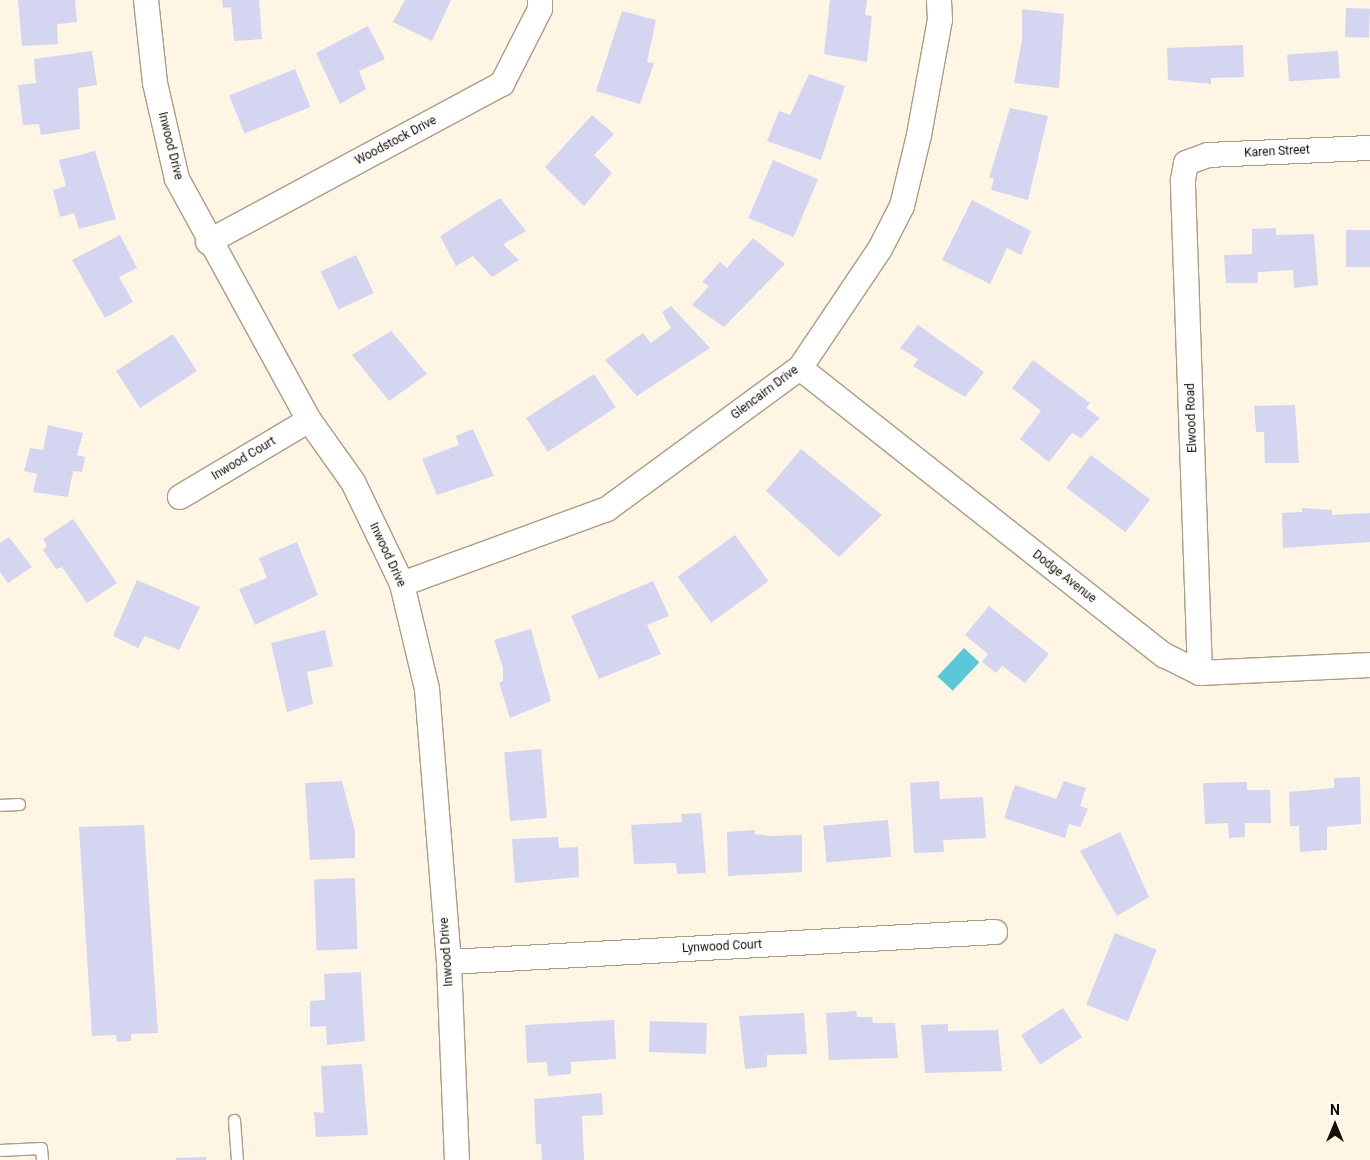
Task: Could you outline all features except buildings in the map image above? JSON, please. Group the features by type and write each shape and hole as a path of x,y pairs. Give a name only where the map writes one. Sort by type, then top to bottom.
{"street":[{"name":"Inwood Drive","path":"146,0 155,82 177,179 208,242 309,420 353,482 402,584 427,689 449,962 457,1160"},
{"name":"Woodstock Drive","path":"208,242 502,84 540,9 540,0"},
{"name":"Glencairn Drive","path":"402,584 607,509 800,368 880,249 902,206 926,97 939,0"},
{"name":"Karen Street","path":"1186,163 1208,155 1370,148"},
{"name":"Elwood Road","path":"1186,163 1183,180 1200,673"},
{"name":"Dodge Avenue","path":"800,368 1164,655 1200,673 1370,665"},
{"name":"Inwood Court","path":"180,497 309,420"},
{"name":"Lynwood Court","path":"449,962 995,932"}],"lane":[{"path":"0,805 19,804"},
{"path":"234,1120 236,1160"},
{"path":"0,1150 41,1148 42,1160"}],"water":[{"path":"964,648 979,662 953,691 937,677"}]}
